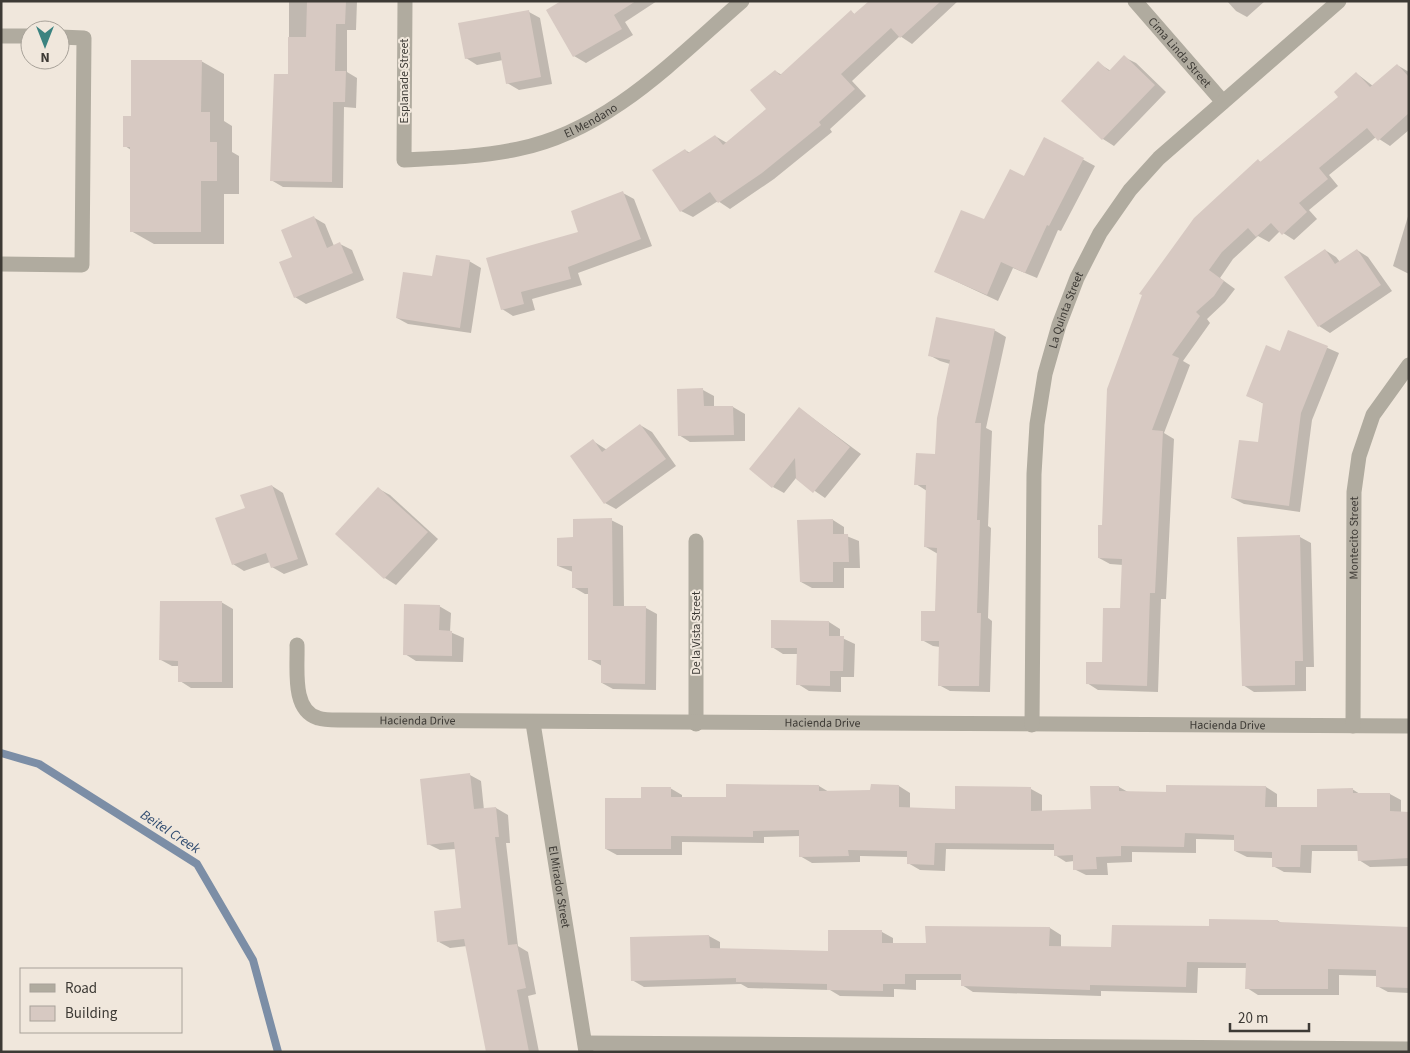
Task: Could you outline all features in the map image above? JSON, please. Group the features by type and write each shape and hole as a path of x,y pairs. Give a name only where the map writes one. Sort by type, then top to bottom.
{"street":[{"name":"Esplanade Street","path":"404,160 405,1"},
{"name":"El Mendano","path":"404,160 491,154 520,149 576,130 634,93 742,1"},
{"name":"Cima Linda Street","path":"1135,1 1223,102"},
{"name":"La Quinta Street","path":"1032,725 1034,474 1037,424 1045,374 1059,325 1077,278 1100,232 1130,190 1160,158 1339,1"},
{"path":"1,36 20,36"},
{"path":"1,264 82,265 84,38 70,37"},
{"name":"Montecito Street","path":"1353,726 1354,492 1359,456 1373,415 1409,365"},
{"name":"De la Vista Street","path":"696,541 696,724"},
{"name":"Hacienda Drive","path":"297,645 299,696 304,709 317,718 338,720 696,724 1409,726"},
{"name":"El Mirador Street","path":"533,723 585,1048"},
{"path":"585,1048 968,1046 1409,1048"}],"building":[{"path":"307,1 346,1 345,24 336,24 335,71 346,71 345,102 333,102 332,182 270,181 274,74 288,74 288,37 306,37"},
{"path":"561,1 636,1 614,15 622,29 573,57 546,10"},
{"path":"869,1 941,1 900,38 891,28 841,74 855,89 819,122 821,125 762,173 718,203 710,192 680,212 652,170 685,149 688,153 715,135 723,145 766,109 750,90 775,70 780,75 851,10 854,14"},
{"path":"529,10 541,77 506,84 500,52 465,59 458,23"},
{"path":"1124,55 1155,85 1102,140 1061,101 1098,61 1109,71"},
{"path":"131,60 202,60 201,112 210,112 210,142 217,142 217,181 201,181 201,232 130,232 130,147 123,147 123,116 131,116"},
{"path":"1397,64 1409,77 1409,113 1378,141 1367,128 1319,168 1328,179 1299,203 1307,212 1282,235 1271,223 1256,237 1248,228 1222,252 1209,270 1224,281 1214,296 1196,312 1200,316 1172,355 1179,358 1152,430 1163,431 1155,593 1150,593 1147,686 1086,684 1086,662 1102,662 1103,608 1120,608 1122,559 1098,558 1098,525 1102,525 1107,389 1142,295 1139,294 1194,218 1258,159 1260,162 1338,97 1334,92 1356,72 1370,87"},
{"path":"1044,137 1084,158 1049,226 1047,225 1025,273 1001,262 987,295 934,272 961,210 984,219 1010,169 1024,176"},
{"path":"623,191 641,239 568,267 571,279 521,292 524,304 501,310 486,258 578,232 571,211"},
{"path":"314,216 327,248 340,242 353,273 294,298 279,262 292,257 281,230"},
{"path":"1325,249 1335,264 1357,249 1381,285 1318,327 1284,277"},
{"path":"436,255 470,260 460,328 396,318 403,272 432,276"},
{"path":"936,317 995,329 975,423 981,423 977,520 980,520 977,613 981,613 979,686 938,686 939,641 921,641 921,611 935,611 937,548 924,547 926,485 914,485 916,453 935,454 937,418 950,360 928,356"},
{"path":"1288,330 1328,346 1301,413 1289,506 1231,498 1239,440 1258,442 1263,403 1246,396 1266,345 1280,351"},
{"path":"703,388 704,406 733,406 734,435 678,436 677,389"},
{"path":"799,407 850,447 813,493 796,479 795,458 772,488 749,469"},
{"path":"640,424 666,459 604,504 570,456 593,439 602,452"},
{"path":"272,485 298,559 271,568 266,553 232,565 215,518 245,508 240,495"},
{"path":"378,487 428,532 384,579 335,534"},
{"path":"612,518 613,606 646,606 645,684 601,683 601,660 588,660 588,588 572,588 572,566 557,566 557,538 573,537 573,519"},
{"path":"833,519 833,534 848,534 849,562 833,562 833,582 800,582 797,520"},
{"path":"1300,535 1303,661 1295,661 1295,685 1242,686 1237,537"},
{"path":"160,601 222,601 222,682 178,682 178,661 159,660"},
{"path":"404,604 440,605 439,630 452,631 452,656 403,655"},
{"path":"771,620 829,621 829,636 844,636 843,671 830,671 830,686 796,685 797,648 771,648"},
{"path":"470,773 474,809 496,807 499,837 495,837 508,945 517,944 526,988 517,990 529,1052 486,1052 464,939 437,942 434,911 461,908 454,842 427,845 420,779"},
{"path":"726,784 819,785 819,791 870,790 871,784 899,785 899,807 955,809 955,786 1031,787 1031,811 1091,809 1090,786 1119,786 1119,791 1166,792 1166,785 1266,786 1265,807 1317,807 1317,789 1353,788 1353,793 1390,793 1390,811 1409,812 1409,858 1358,861 1357,845 1301,845 1300,867 1272,867 1272,852 1234,851 1234,835 1185,833 1184,847 1121,846 1121,856 1096,857 1097,869 1073,870 1073,855 1054,856 1054,844 935,843 934,865 907,864 907,851 848,850 849,856 799,857 799,830 753,831 753,837 671,836 671,849 605,849 605,798 641,798 641,787 671,787 671,797 726,797"},
{"path":"1209,919 1278,920 1278,922 1409,927 1409,988 1376,987 1376,970 1328,969 1328,989 1245,989 1246,963 1187,962 1186,987 1090,985 1090,990 961,986 961,974 905,974 905,984 883,984 883,991 827,990 827,984 736,982 736,978 631,981 630,937 709,935 710,948 828,951 828,930 882,930 882,943 926,943 925,926 1050,927 1049,946 1111,947 1112,925 1209,926"}],"waterway":[{"name":"Beitel Creek","path":"1,753 39,764 197,864 253,960 278,1052"}]}
